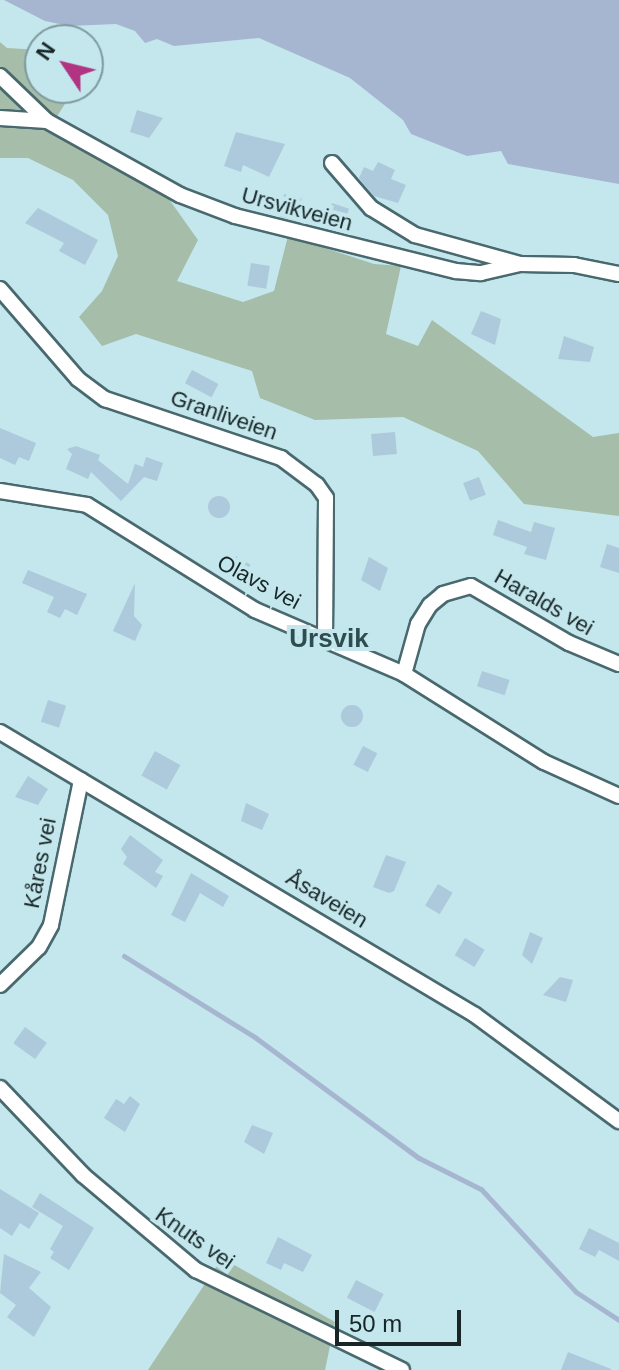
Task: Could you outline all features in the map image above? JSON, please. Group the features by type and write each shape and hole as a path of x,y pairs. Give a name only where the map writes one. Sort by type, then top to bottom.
{"street":[{"name":"Ursvikveien","path":"0,76 47,121 180,195 235,216 456,271 481,273 520,264 574,265 619,274"},
{"path":"0,118 47,121"},
{"path":"332,163 371,208 415,235 520,264"},
{"name":"Granliveien","path":"0,289 78,379 105,399 281,458 317,485 326,498 325,639"},
{"name":"Olavs vei","path":"0,491 87,505 255,610 404,674 544,762 619,796"},
{"name":"Haralds vei","path":"404,674 418,624 430,605 443,594 471,586 569,643 619,664"},
{"name":"Åsaveien","path":"0,732 475,1015 619,1121"},
{"name":"Kåres vei","path":"0,985 39,947 51,925 81,780"},
{"name":"Knuts vei","path":"0,1088 83,1175 196,1270 402,1370"}],"green space":[{"path":"0,42 7,48 24,49 24,104 65,104 56,118 166,195 198,240 177,281 243,302 274,291 288,236 374,264 401,266 386,334 418,346 432,320 593,437 619,433 619,516 524,504 478,451 403,417 315,420 260,398 252,371 136,334 102,346 79,317 102,291 118,256 108,215 73,180 28,158 0,158"},
{"path":"222,1258 335,1322 325,1370 148,1370"}],"water":[{"path":"4,0 619,0 619,184 508,164 501,151 467,156 411,134 403,120 350,78 259,38 174,46 157,39 145,43 135,31 116,24 45,21"}],"building":[{"path":"137,110 163,118 149,138 130,132"},
{"path":"236,132 285,144 269,177 243,165 241,172 224,166"},
{"path":"378,162 395,170 391,179 406,185 398,203 374,196 359,178 364,167 373,171"},
{"path":"284,194 302,198 296,220 279,216"},
{"path":"332,203 349,209 343,226 326,220"},
{"path":"38,208 98,240 85,265 59,251 64,243 25,223"},
{"path":"251,263 270,266 266,289 247,286"},
{"path":"481,311 501,319 495,345 471,334"},
{"path":"564,336 594,347 590,362 558,359"},
{"path":"192,370 218,384 211,397 185,383"},
{"path":"0,428 36,443 29,461 19,457 15,465 0,458"},
{"path":"395,432 397,454 373,456 371,434"},
{"path":"76,446 100,455 98,460 128,484 135,464 143,467 146,457 163,463 157,481 144,477 121,501 91,472 88,479 66,469 72,454 67,449"},
{"path":"479,477 486,495 470,501 463,483"},
{"path":"219,496 230,507 219,518 208,507"},
{"path":"498,520 531,532 534,522 555,528 546,560 524,554 527,547 493,535"},
{"path":"607,544 619,548 619,573 600,567"},
{"path":"236,556 251,565 241,580 227,571"},
{"path":"369,557 388,568 380,591 361,580"},
{"path":"28,570 87,594 77,615 65,609 60,618 47,612 54,597 22,583"},
{"path":"135,583 134,616 142,625 135,641 113,631"},
{"path":"482,671 510,680 505,695 477,686"},
{"path":"48,700 66,706 59,728 41,722"},
{"path":"352,705 360,708 363,716 360,724 352,727 344,724 341,716 344,708"},
{"path":"363,746 377,753 368,772 353,765"},
{"path":"155,751 180,765 167,790 141,775"},
{"path":"28,776 48,789 38,805 15,797"},
{"path":"246,803 269,814 262,830 241,821"},
{"path":"130,835 163,860 155,872 163,876 156,888 123,864 127,857 121,849"},
{"path":"386,855 406,862 394,891 389,893 373,887"},
{"path":"191,873 229,896 223,907 200,893 185,922 171,915"},
{"path":"438,884 453,893 440,914 425,905"},
{"path":"530,932 543,938 532,964 522,955"},
{"path":"465,938 485,950 474,967 455,955"},
{"path":"560,977 573,980 566,1002 543,995"},
{"path":"25,1027 47,1043 35,1059 13,1043"},
{"path":"130,1096 140,1104 125,1132 104,1118 116,1099 124,1104"},
{"path":"252,1125 273,1133 264,1154 244,1142"},
{"path":"0,1189 39,1213 29,1229 20,1223 12,1236 0,1228"},
{"path":"40,1193 94,1228 69,1270 50,1258 54,1252 50,1249 63,1226 32,1207"},
{"path":"589,1228 619,1243 619,1261 599,1250 595,1257 579,1249"},
{"path":"278,1237 312,1255 303,1272 284,1263 281,1270 266,1263"},
{"path":"4,1254 41,1272 29,1288 51,1307 34,1337 7,1317 16,1305 0,1293"},
{"path":"356,1280 384,1294 375,1312 347,1298"},
{"path":"568,1352 611,1369 611,1370 561,1370"}],"waterway":[{"path":"124,956 256,1038 419,1158 481,1189 576,1292 619,1320"}],"district":[{"name":"Ursvik","path":"329,639"}]}
